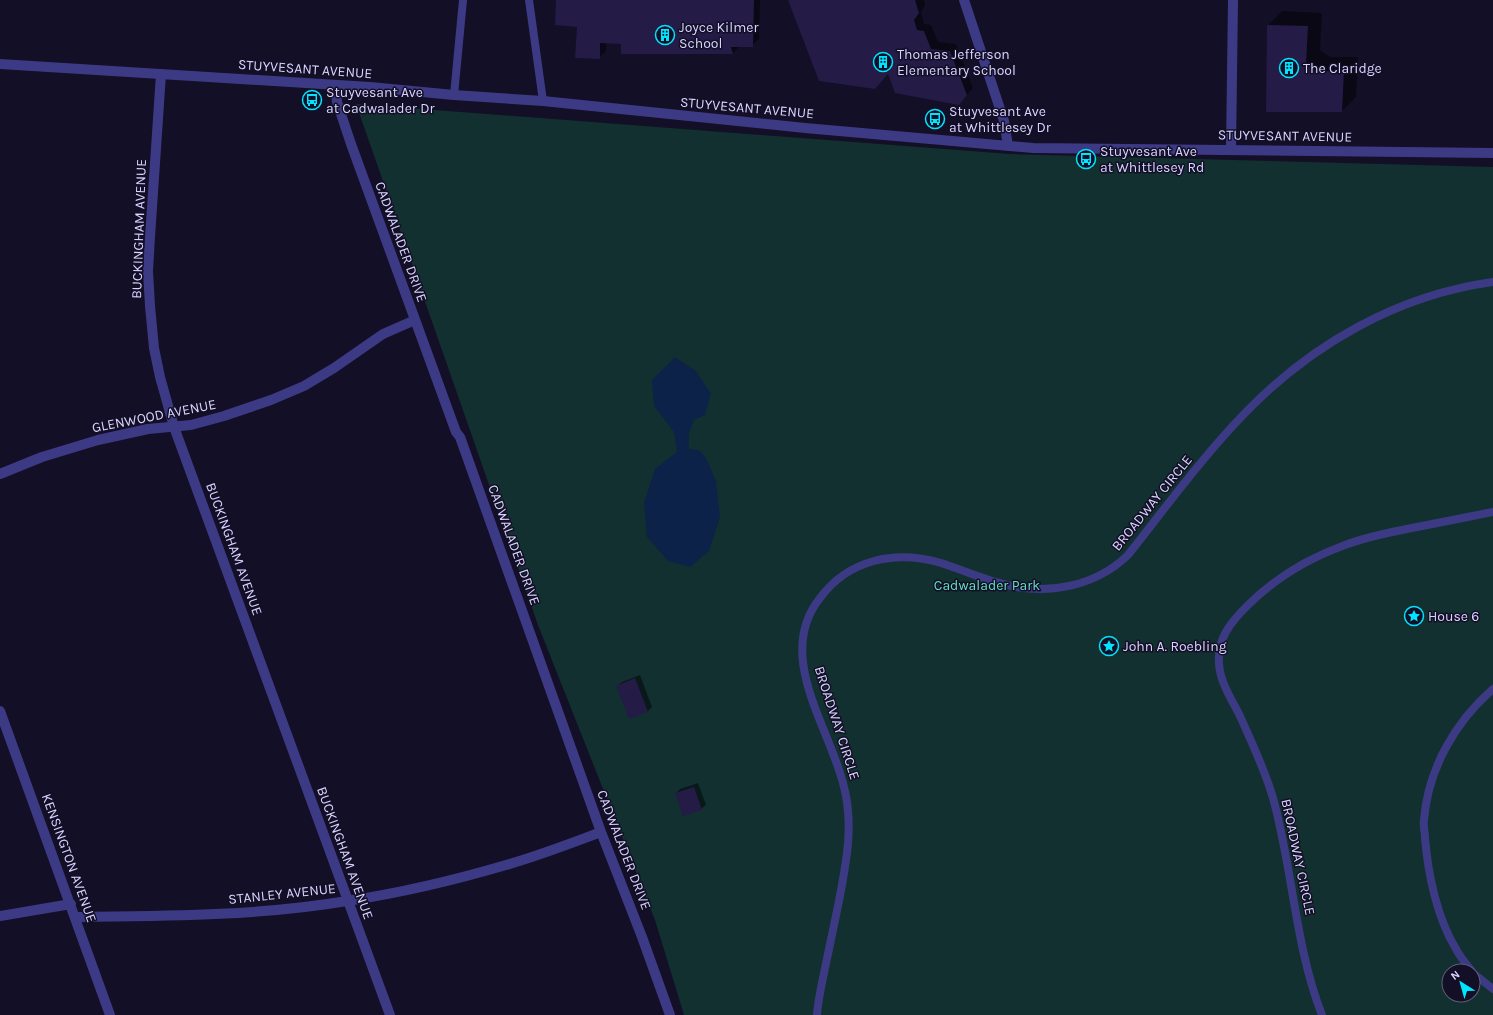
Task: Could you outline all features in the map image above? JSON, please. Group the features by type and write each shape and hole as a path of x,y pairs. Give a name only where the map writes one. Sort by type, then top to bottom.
{"street":[{"path":"964,0 1004,121 1008,146"},
{"path":"1231,150 1233,0"},
{"name":"STUYVESANT AVENUE","path":"0,64 335,85 543,102 1032,148 1493,153"},
{"name":"BUCKINGHAM AVENUE","path":"161,74 148,271 154,348 160,377 174,427 390,1015"},
{"name":"CADWALADER DRIVE","path":"335,85 337,102 351,144 456,432 463,444 600,832 642,937 670,1015"},
{"name":"GLENWOOD AVENUE","path":"0,474 42,457 98,440 148,428 191,425 224,416 271,400 304,386 334,368 383,334 415,320"},
{"name":"KENSINGTON AVENUE","path":"0,711 76,917 110,1015"},
{"name":"STANLEY AVENUE","path":"76,917 198,915 250,912 347,901 447,880 506,865 544,853 600,832"},
{"path":"0,916 71,904"}],"lane":[{"path":"454,95 463,0"},
{"path":"529,0 543,102"},
{"name":"BROADWAY CIRCLE","path":"817,1015 848,856 849,828 848,807 844,786 807,684 801,650 803,635 809,616 816,602 828,586 849,571 863,564 900,557 927,560 1006,585 1029,589 1070,586 1085,582 1104,574 1128,555 1199,466 1246,413 1274,385 1307,359 1334,340 1382,314 1446,290 1493,282"},
{"name":"BROADWAY CIRCLE","path":"1322,1015 1306,966 1284,842 1273,797 1253,744 1222,678 1219,665 1220,642 1225,631 1235,618 1256,597 1284,576 1314,558 1345,544 1378,534 1493,512"},
{"path":"1466,963 1456,949 1445,927 1431,877 1424,821 1430,789 1442,756 1464,719 1493,689"},
{"path":"1481,979 1493,989"}],"green space":[{"name":"Cadwalader Park","path":"356,104 1010,154 1493,167 1493,1015 684,1015 655,920 538,625"}],"water":[{"path":"675,357 696,371 711,394 705,415 694,420 689,433 689,449 699,450 706,458 716,481 720,517 709,551 690,567 668,561 647,537 644,503 655,469 677,452 674,432 654,406 652,380"}],"building":[{"name":"Joyce Kilmer School","path":"556,0 754,0 753,47 731,47 733,54 621,54 621,44 600,43 600,59 575,58 577,27 555,25"},
{"name":"Thomas Jefferson Elementary School","path":"788,0 915,0 919,13 914,20 917,30 924,31 931,49 950,51 967,95 959,105 895,93 888,74 875,89 819,81"},
{"name":"The Claridge","path":"1267,25 1308,26 1306,64 1315,71 1344,71 1342,112 1266,112"},
{"path":"635,678 648,712 629,719 616,686"},
{"path":"694,787 702,810 683,816 675,793"}],"place":[{"name":"Joyce Kilmer School","path":"665,35"},
{"name":"Thomas Jefferson Elementary School","path":"883,62"},
{"name":"The Claridge","path":"1289,68"},
{"name":"Stuyvesant Ave at Cadwalader Dr","path":"312,100"},
{"name":"Stuyvesant Ave at Whittlesey Dr","path":"935,119"},
{"name":"Stuyvesant Ave at Whittlesey Rd","path":"1086,159"},
{"name":"House 6","path":"1414,616"},
{"name":"John A. Roebling","path":"1109,646"}]}
